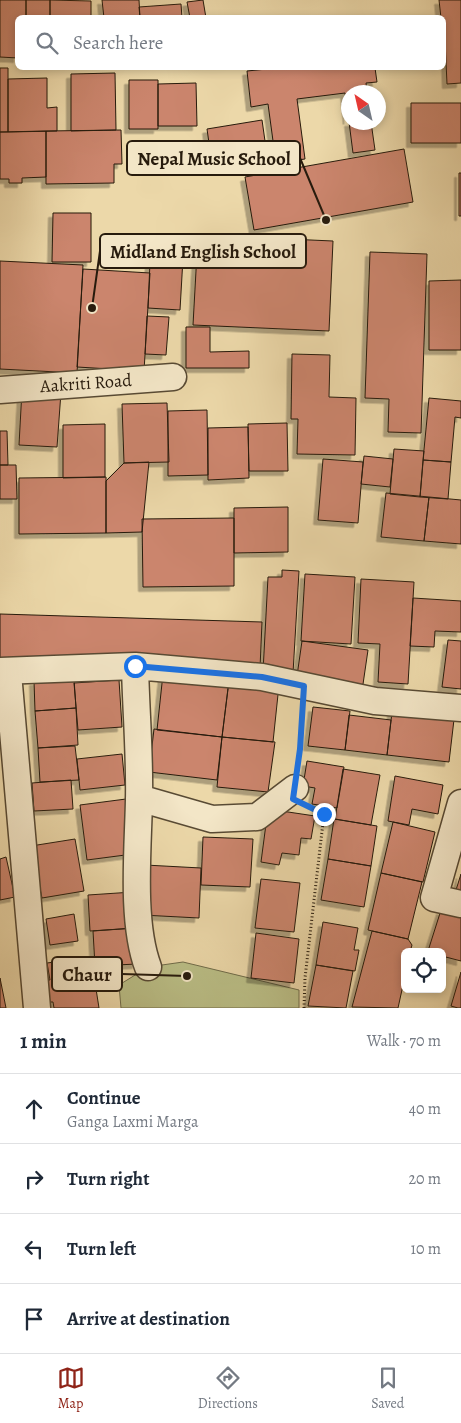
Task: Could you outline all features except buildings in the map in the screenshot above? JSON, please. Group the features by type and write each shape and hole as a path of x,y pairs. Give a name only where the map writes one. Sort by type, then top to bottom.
{"street":[{"name":"Aakriti Road","path":"0,390 173,377"},
{"path":"135,666 139,798 138,904 144,955 148,967"},
{"path":"37,1008 4,672 135,666 262,677 375,701 461,708"},
{"path":"139,798 212,819 257,817 295,788"},
{"path":"461,802 434,898 461,904"}],"path":[{"path":"304,686 300,749 293,799 324,814 305,978 304,1008"}],"green space":[{"path":"183,962 299,990 299,1008 121,1008 119,985 148,967"}],"place":[{"name":"Nepal Music School","path":"326,220"},
{"name":"Midland English School","path":"92,308"},
{"name":"Chaur","path":"187,976"}],"route":[{"path":"135,666 262,677 304,686 300,749 293,799 324,814"}]}
